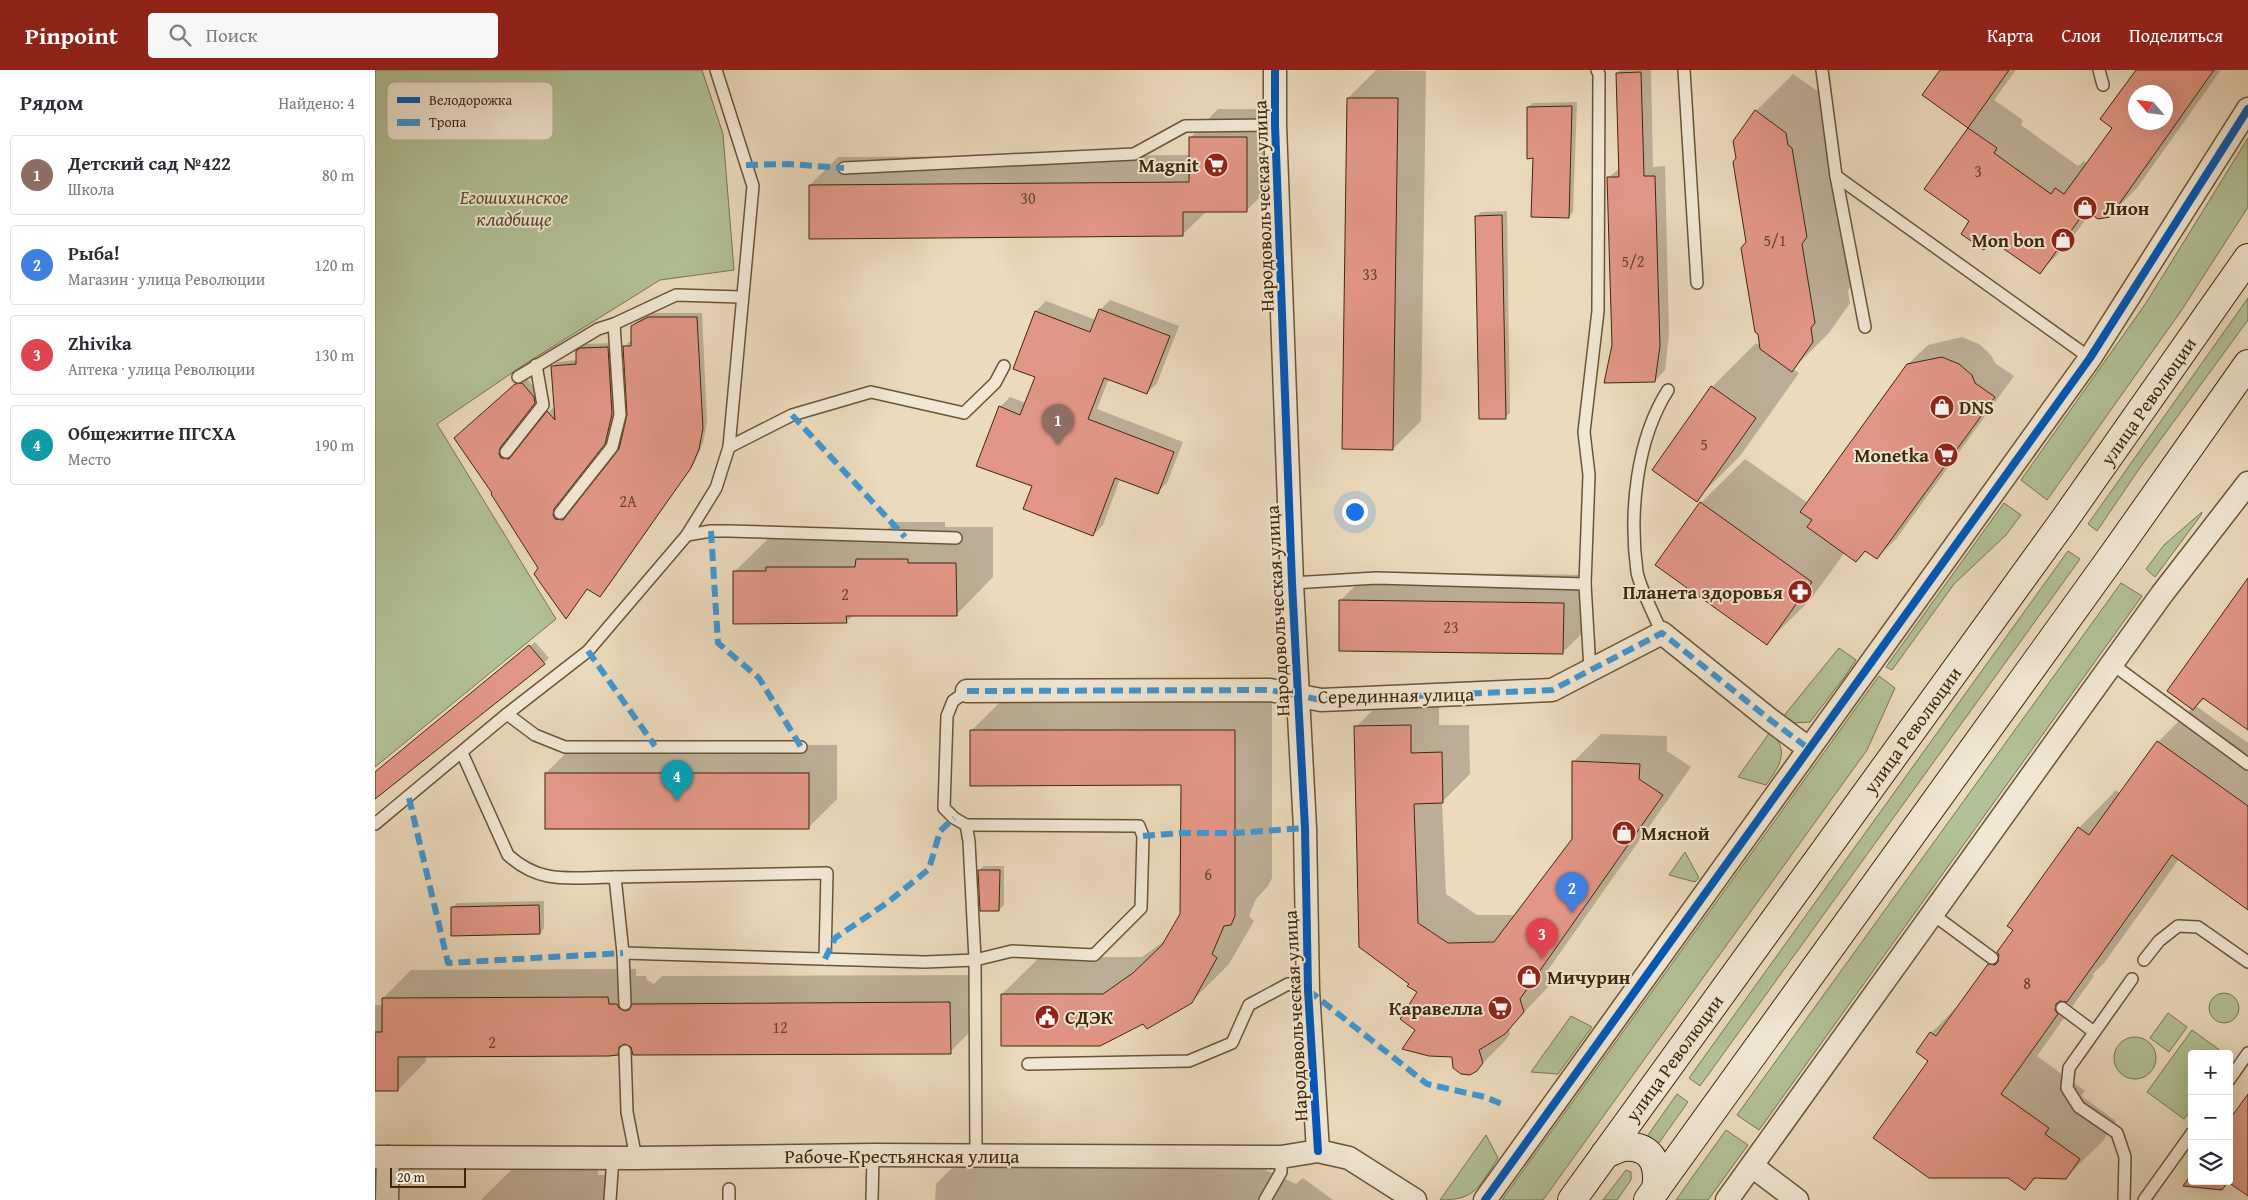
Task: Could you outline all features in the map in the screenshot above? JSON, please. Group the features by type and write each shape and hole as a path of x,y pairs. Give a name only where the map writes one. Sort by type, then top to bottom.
{"main road":[{"name":"улица Революции","path":"1571,1200 2062,523 2248,258"},
{"path":"1652,1194 2105,566 2248,364"},
{"path":"1605,1154 1623,1147 1641,1150 1650,1154 1656,1163 1658,1176 1652,1194"}],"street":[{"name":"Народовольческая улица","path":"1275,70 1275,125 1291,583 1305,828 1308,990 1318,1151"},
{"path":"1485,1200 2090,358 2248,108"},
{"path":"1727,1200 2162,594 2248,483"},
{"path":"1662,633 1808,748"},
{"name":"Серединная улица","path":"967,691 1270,690 1321,700 1552,690 1662,633"},
{"name":"Рабоче-Крестьянская улица","path":"381,1157 636,1158 873,1155 1281,1157 1318,1151 1349,1158 1415,1200"},
{"path":"381,1157 387,1200"},
{"path":"1752,1166 1797,1200"}],"lane":[{"path":"375,824 507,714 588,651 687,535 715,488 729,447 741,298 753,186 716,70"},
{"path":"1590,670 1585,584 1589,475 1584,432 1598,310 1599,74 1597,70"},
{"path":"1684,70 1697,283"},
{"path":"1822,70 1836,176 1865,326"},
{"path":"2099,70 2103,85"},
{"path":"844,168 1134,154 1185,126 1275,125"},
{"path":"1836,176 2090,358"},
{"path":"519,377 598,329 614,324 676,296 741,298"},
{"path":"560,513 612,447 620,415 614,324"},
{"path":"506,452 543,405 536,365"},
{"path":"729,447 792,415 871,392 964,413 995,383 1004,366"},
{"path":"1662,633 1637,574 1635,506 1643,445 1655,410 1668,390"},
{"path":"687,535 711,531 729,531 956,538"},
{"path":"1291,583 1376,578 1585,584"},
{"path":"2112,664 2248,764"},
{"path":"623,953 925,962 975,960 1012,952 1094,955 1141,908 1143,836 1139,826 966,825 954,818 944,808 947,716 953,701 967,691"},
{"path":"507,714 535,734 565,747 801,747"},
{"path":"462,752 508,855 521,868 546,878 827,873 825,959"},
{"path":"966,825 969,841 975,960 976,1156"},
{"path":"615,877 623,953 625,1004"},
{"path":"1931,914 1992,958"},
{"path":"2144,960 2159,941 2178,926 2198,927 2248,962"},
{"path":"2124,1200 2125,1158 2117,1133 2079,1107 2067,1088 2069,1068 2132,980"},
{"path":"1028,1064 1189,1061 1231,1043 1249,1005 1288,984 1308,990"},
{"path":"2062,1008 2094,1032"},
{"path":"625,1051 627,1112 636,1158"},
{"path":"2233,1074 2248,1053"},
{"path":"2144,1200 2188,1139"},
{"path":"873,1155 873,1200"},
{"path":"1265,1200 1281,1172 1281,1157"},
{"path":"610,1200 613,1158"}],"green space":[{"name":"Егошихинское кладбище","path":"375,70 702,70 723,134 734,270 660,280 525,364 437,424 556,619 375,767"},
{"path":"2248,138 2248,207 2181,311 2047,500 2021,480 2146,303"},
{"path":"2248,298 2248,320 2139,469 2097,531 2088,524"},
{"path":"2004,503 2021,515 2006,535 1954,584 1892,670 1886,667"},
{"path":"2202,512 2155,577 2146,569 2164,545"},
{"path":"2068,551 2080,559 1700,1086 1689,1078"},
{"path":"2121,583 2142,596 1759,1130 1737,1115"},
{"path":"1839,648 1856,660 1810,722 1791,723 1782,718"},
{"path":"1879,676 1895,688 1867,750 1543,1200 1502,1200"},
{"path":"1770,732 1780,745 1781,758 1779,765 1766,785 1738,777"},
{"path":"1685,852 1699,878 1695,882 1669,875"},
{"path":"2224,993 2235,997 2239,1008 2235,1019 2224,1023 2213,1019 2209,1008 2213,997"},
{"path":"2168,1013 2187,1027 2169,1052 2150,1038"},
{"path":"1571,1016 1592,1027 1558,1074 1531,1072"},
{"path":"2192,1030 2220,1050 2188,1050 2188,1114 2184,1119 2147,1092"},
{"path":"2135,1037 2150,1043 2156,1058 2150,1073 2135,1079 2120,1073 2114,1058 2120,1043"},
{"path":"1677,1094 1688,1102 1656,1147 1653,1140 1646,1138"},
{"path":"1726,1130 1748,1145 1708,1200 1676,1200"},
{"path":"1486,1135 1498,1158 1481,1184 1470,1194 1440,1200"},
{"path":"1626,1170 1631,1172 1631,1180 1617,1200 1603,1200"}],"building":[{"path":"1940,70 2009,70 1968,128 1922,95"},
{"path":"2136,70 2214,70 2173,128 2173,85 2128,85 2128,130 2172,130 2110,217 2098,219 2086,210 2040,274 1991,240 1984,250 1961,234 1969,221 1924,189 1968,128 1997,148 1994,153 2051,194 2055,188 2064,194 2112,128 2100,119"},
{"path":"1641,72 1644,176 1655,176 1660,346 1655,382 1604,383 1612,345 1607,177 1619,177 1616,73"},
{"path":"1347,98 1398,98 1393,450 1342,449"},
{"path":"1572,106 1569,218 1531,217 1533,158 1527,159 1527,107"},
{"path":"1755,110 1786,133 1788,145 1792,148 1807,237 1802,244 1815,323 1811,328 1813,342 1792,372 1760,349 1758,334 1755,332 1741,248 1746,242 1733,162 1736,158 1733,141"},
{"path":"1189,137 1247,137 1247,212 1183,212 1183,236 809,239 809,185 1189,182"},
{"path":"1502,215 1506,419 1479,419 1475,216"},
{"path":"1099,309 1170,336 1147,394 1104,378 1088,419 1174,452 1158,494 1115,478 1093,536 1023,509 1032,486 976,466 999,406 1020,415 1035,377 1013,369 1035,311 1090,332"},
{"path":"648,317 697,317 703,428 699,449 691,468 600,597 587,589 566,619 534,574 538,568 492,493 454,438 515,384 522,383 534,397 535,403 500,448 499,454 501,458 509,459 547,411 555,420 551,366 576,364 576,351 580,348 608,347 612,414 605,444 554,509 553,515 555,519 563,520 619,449 627,415 623,346 631,346 631,326"},
{"path":"1942,357 1959,364 1972,375 1975,383 1995,397 1877,559 1865,551 1856,562 1807,527 1812,520 1800,512 1907,364"},
{"path":"1711,386 1756,418 1697,502 1652,470"},
{"path":"1700,502 1812,582 1767,645 1655,565"},
{"path":"856,559 908,559 908,563 956,563 957,616 846,616 847,623 733,624 733,571 766,571 766,567 855,567"},
{"path":"2248,578 2248,730 2203,698 2193,710 2167,691"},
{"path":"1339,600 1564,603 1563,654 1339,651"},
{"path":"529,645 545,664 375,799 375,772"},
{"path":"1411,725 1411,753 1442,752 1443,803 1414,804 1418,923 1448,943 1494,942 1572,839 1572,761 1640,764 1639,779 1663,795 1520,999 1524,1012 1505,1034 1479,1050 1483,1063 1477,1071 1470,1075 1461,1074 1453,1068 1452,1057 1429,1056 1402,1049 1415,1030 1400,1019 1417,992 1359,947 1354,726"},
{"path":"970,730 1235,730 1235,916 1231,925 1224,926 1212,954 1217,958 1192,1003 1147,1029 1143,1024 1100,1046 1001,1046 1001,994 1103,994 1133,973 1162,945 1180,914 1181,785 970,786"},
{"path":"2157,741 2248,806 2248,910 2172,855 2067,1002 2060,1001 2056,1004 2055,1010 2058,1014 2001,1094 2049,1128 2045,1134 2080,1159 2066,1179 2034,1178 2025,1190 2008,1178 1929,1178 1873,1138 1928,1061 1916,1052 1930,1032 1936,1036 1988,964 1995,965 1998,962 1999,955 1997,952 2013,930 2007,926 2078,827 2089,835"},
{"path":"545,773 809,773 809,829 545,829"},
{"path":"978,870 1000,870 999,911 980,911"},
{"path":"539,905 540,934 451,936 451,907"},
{"path":"608,997 609,1004 617,1004 619,1008 625,1011 629,1010 632,1004 950,1002 951,1054 633,1055 631,1047 625,1044 619,1047 618,1055 609,1056 398,1057 398,1091 375,1091 375,1032 382,1032 382,998"},
{"path":"2248,1094 2248,1196 2232,1185 2233,1115"},
{"path":"2188,1179 2188,1185 2226,1185 2222,1190 2183,1186"}],"marked path":[{"path":"746,165 788,164 844,168"},
{"path":"792,415 905,537"},
{"path":"711,531 718,643 759,678 801,747"},
{"path":"967,691 1270,690 1321,700 1552,690 1662,633 1808,748"},
{"path":"588,651 655,746"},
{"path":"409,798 448,963 623,953"},
{"path":"825,959 835,938 887,903 929,869 940,831 954,818"},
{"path":"1143,836 1181,833 1236,833 1305,828"},
{"path":"1308,990 1427,1084 1485,1097 1502,1104"}],"cycle path":[{"path":"1275,70 1275,125 1292,583 1305,828 1308,990 1318,1151"},
{"path":"1485,1200 2090,358 2248,109"}],"place":[{"name":"Magnit","path":"1216,165"},
{"name":"Лион","path":"2085,208"},
{"name":"Mon bon","path":"2063,240"},
{"name":"DNS","path":"1942,407"},
{"name":"Детский сад №422","path":"1058,445"},
{"name":"Monetka","path":"1946,455"},
{"name":"Планета здоровья","path":"1800,592"},
{"name":"Общежитие ПГСХА","path":"677,801"},
{"name":"Мясной","path":"1624,833"},
{"name":"Рыба!","path":"1572,913"},
{"name":"Zhivika","path":"1542,959"},
{"name":"Мичурин","path":"1529,977"},
{"name":"Каравелла","path":"1500,1008"},
{"name":"СДЭК","path":"1047,1017"}]}
